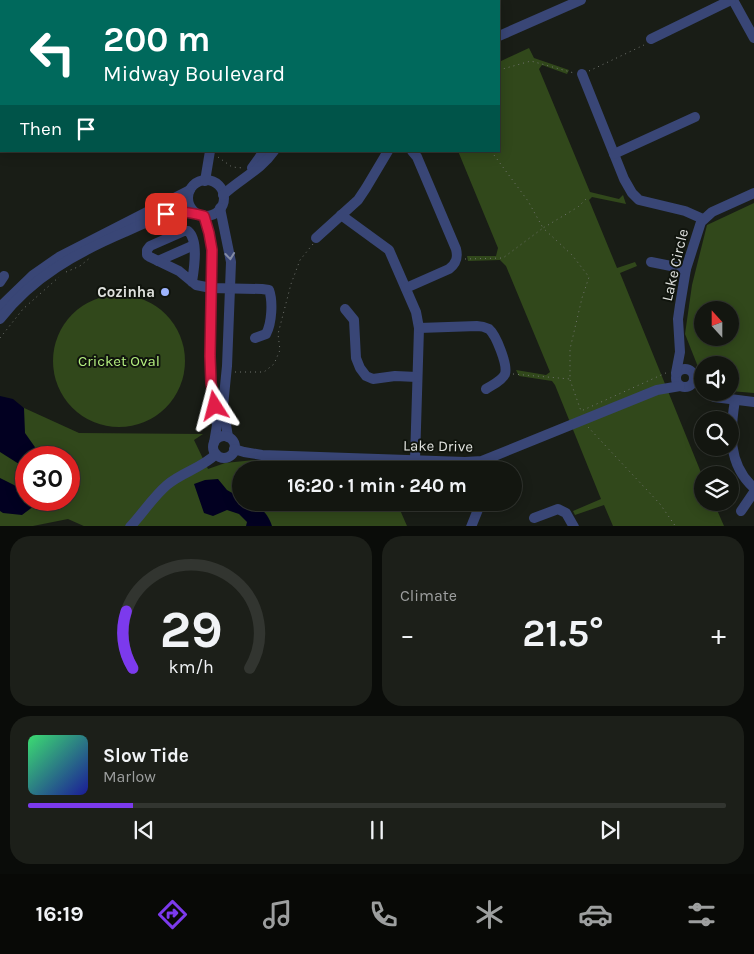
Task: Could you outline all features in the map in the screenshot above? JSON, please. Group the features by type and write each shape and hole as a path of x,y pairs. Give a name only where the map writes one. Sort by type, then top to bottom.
{"street":[{"path":"500,36 581,0"},
{"path":"651,40 732,0 754,38"},
{"path":"582,74 632,193 639,200 685,212 703,219"},
{"path":"614,154 695,117"},
{"path":"221,190 252,168 263,152"},
{"path":"221,190 232,187 260,168 273,152"},
{"path":"316,238 363,194 387,152"},
{"path":"406,288 450,269 457,259 456,249 413,152"},
{"path":"205,180 211,153"},
{"path":"0,308 33,276 59,257 190,190 197,183 205,180 214,182 221,190 224,200 220,208 213,214 178,212 166,214 112,238 68,260 40,279 0,319"},
{"path":"190,190 188,201 199,214 211,242 210,371 217,425 213,450 220,457 228,457 234,448 233,442 228,437 223,412 227,371 231,254 223,228 220,208"},
{"name":"Lake Circle","path":"694,386 682,377 679,311 686,270 695,237 703,219 712,212 754,193"},
{"path":"341,216 385,246 391,254 416,312 419,328 415,460"},
{"path":"192,282 195,263 191,233 184,231 150,246 147,250 147,255 179,271 192,282 196,285 211,288 262,288 268,290 270,292 269,327 263,336 255,338"},
{"path":"158,261 194,245"},
{"path":"651,262 686,270"},
{"path":"179,271 195,263"},
{"path":"345,309 354,320 356,358 366,376 373,379 394,376 417,377"},
{"path":"419,328 477,326 487,328 493,334 504,360 505,373 500,380 486,389"},
{"name":"Lake Drive","path":"494,461 584,420 657,390 682,377"},
{"name":"Lake Circle","path":"739,400 754,402"},
{"path":"735,401 730,431 732,446 743,476 754,488"},
{"path":"214,443 218,438 228,437"},
{"name":"Lake Drive","path":"234,448 262,455 440,461"},
{"path":"130,526 166,486 216,454"},
{"path":"742,511 754,492"},
{"path":"534,518 558,509 566,513 574,526"},
{"path":"471,526 477,511"}],"path":[{"path":"500,70 531,60 568,73 582,74 643,46 651,40"},
{"path":"491,152 528,201 543,228 572,255 589,277 570,348 570,379 581,411 682,377"},
{"path":"211,153 232,167 252,168"},
{"path":"457,259 502,258 543,228 578,207 587,198"},
{"path":"227,371 264,372 274,364 280,350 278,334 291,284 300,260 313,245 316,238"},
{"path":"0,338 24,309 62,274 80,266 92,256"},
{"path":"505,373 570,379"},
{"path":"584,420 590,430 660,504 676,526"}],"green space":[{"path":"529,48 534,58 569,70 567,74 542,65 539,69 590,192 619,199 623,195 626,204 592,197 589,200 617,268 635,262 637,266 620,273 698,466 694,466 694,511 717,511 724,526 613,526 604,505 575,515 573,511 601,499 555,385 552,381 519,376 516,370 546,375 550,372 506,266 500,260 468,261 467,256 496,256 498,248 458,152 500,152 500,62"},
{"path":"754,203 754,393 739,392 739,356 694,357 685,334 692,285 707,225"},
{"name":"Cricket Oval","path":"119,295 132,296 144,300 166,314 180,336 184,348 184,374 180,386 166,408 144,422 132,426 119,427 106,426 94,422 72,408 58,386 54,374 53,361 54,348 58,336 72,314 94,300 106,296"},
{"path":"0,397 79,433 203,434 194,440 208,469 232,462 232,511 400,511 407,526 84,526 68,519 33,526 0,526"}],"water":[{"path":"0,396 13,399 24,408 25,433 34,446 15,446 15,461 0,452"},
{"path":"0,478 15,486 15,511 27,511 22,515 0,511"},
{"path":"218,479 232,493 232,511 263,511 268,516 272,526 246,526 247,522 239,514 227,510 213,516 204,513 194,484 205,480"}],"place":[{"name":"Cozinha","path":"165,292"}],"route":[{"path":"166,214 194,212 204,216 209,233 212,250 210,371 215,406"}]}
